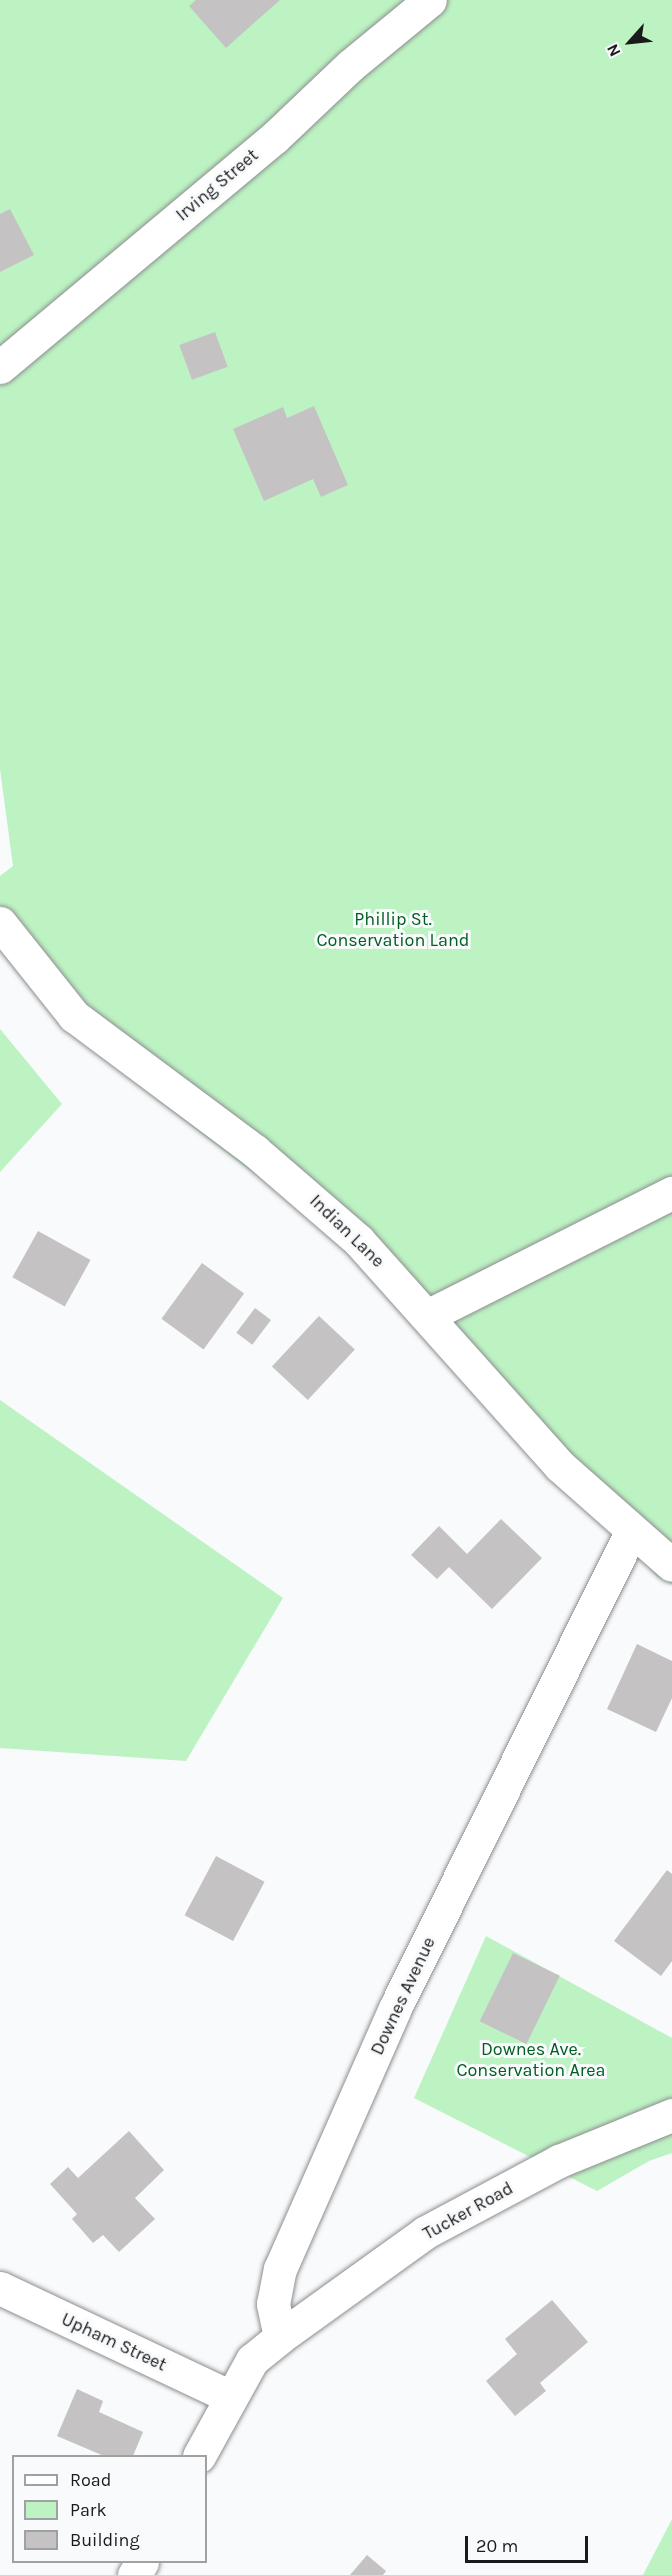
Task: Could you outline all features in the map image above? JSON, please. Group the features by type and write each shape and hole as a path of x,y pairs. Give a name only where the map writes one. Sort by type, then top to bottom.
{"street":[{"name":"Irving Street","path":"0,367 274,138 351,65 430,0"},
{"name":"Indian Lane","path":"0,923 74,1016 311,1196 429,1315 528,1432 630,1532 672,1565"},
{"path":"429,1315 672,1193"},
{"name":"Downes Avenue","path":"280,2337 273,2304 280,2269 395,2008 630,1532"},
{"name":"Tucker Road","path":"280,2337 426,2232 559,2161 672,2115"},
{"name":"Upham Street","path":"0,2288 228,2396"},
{"path":"200,2455 228,2396 252,2360 280,2337"}],"green space":[{"name":"Phillip St. Conservation Land","path":"0,0 672,0 672,1585 657,1577 455,1349 282,1195 66,1030 10,946 0,905 0,876 13,866 0,769"},
{"path":"0,1029 62,1104 0,1172"},
{"path":"0,1400 283,1598 186,1761 0,1748"},
{"name":"Downes Ave. Conservation Area","path":"486,1936 672,2038 672,2153 649,2161 597,2191 414,2098"},
{"path":"672,2519 672,2575 643,2575"}],"building":[{"path":"196,0 280,0 226,48 189,6"},
{"path":"10,209 34,255 0,272 0,214"},
{"path":"215,332 228,367 192,380 179,345"},
{"path":"314,406 348,485 321,497 313,479 264,501 233,429 283,407 287,418"},
{"path":"38,1231 90,1260 65,1306 12,1277"},
{"path":"202,1263 244,1294 204,1349 161,1319"},
{"path":"255,1308 271,1320 252,1345 236,1333"},
{"path":"319,1316 355,1349 308,1400 272,1366"},
{"path":"501,1519 542,1558 492,1609 449,1567 437,1579 411,1555 439,1526 467,1554"},
{"path":"637,1644 672,1661 672,1698 656,1732 607,1709"},
{"path":"216,1856 265,1882 233,1941 185,1915"},
{"path":"667,1870 672,1874 672,1961 661,1976 614,1941"},
{"path":"513,1953 560,1976 526,2044 480,2021"},
{"path":"129,2131 164,2170 135,2198 155,2219 119,2252 103,2235 93,2243 72,2219 77,2214 50,2184 68,2167 78,2178"},
{"path":"552,2300 588,2342 540,2383 546,2391 515,2416 486,2381 517,2354 505,2339"},
{"path":"77,2389 103,2401 99,2412 143,2432 133,2455 102,2455 57,2436"},
{"path":"367,2555 386,2571 383,2575 350,2575"}]}
